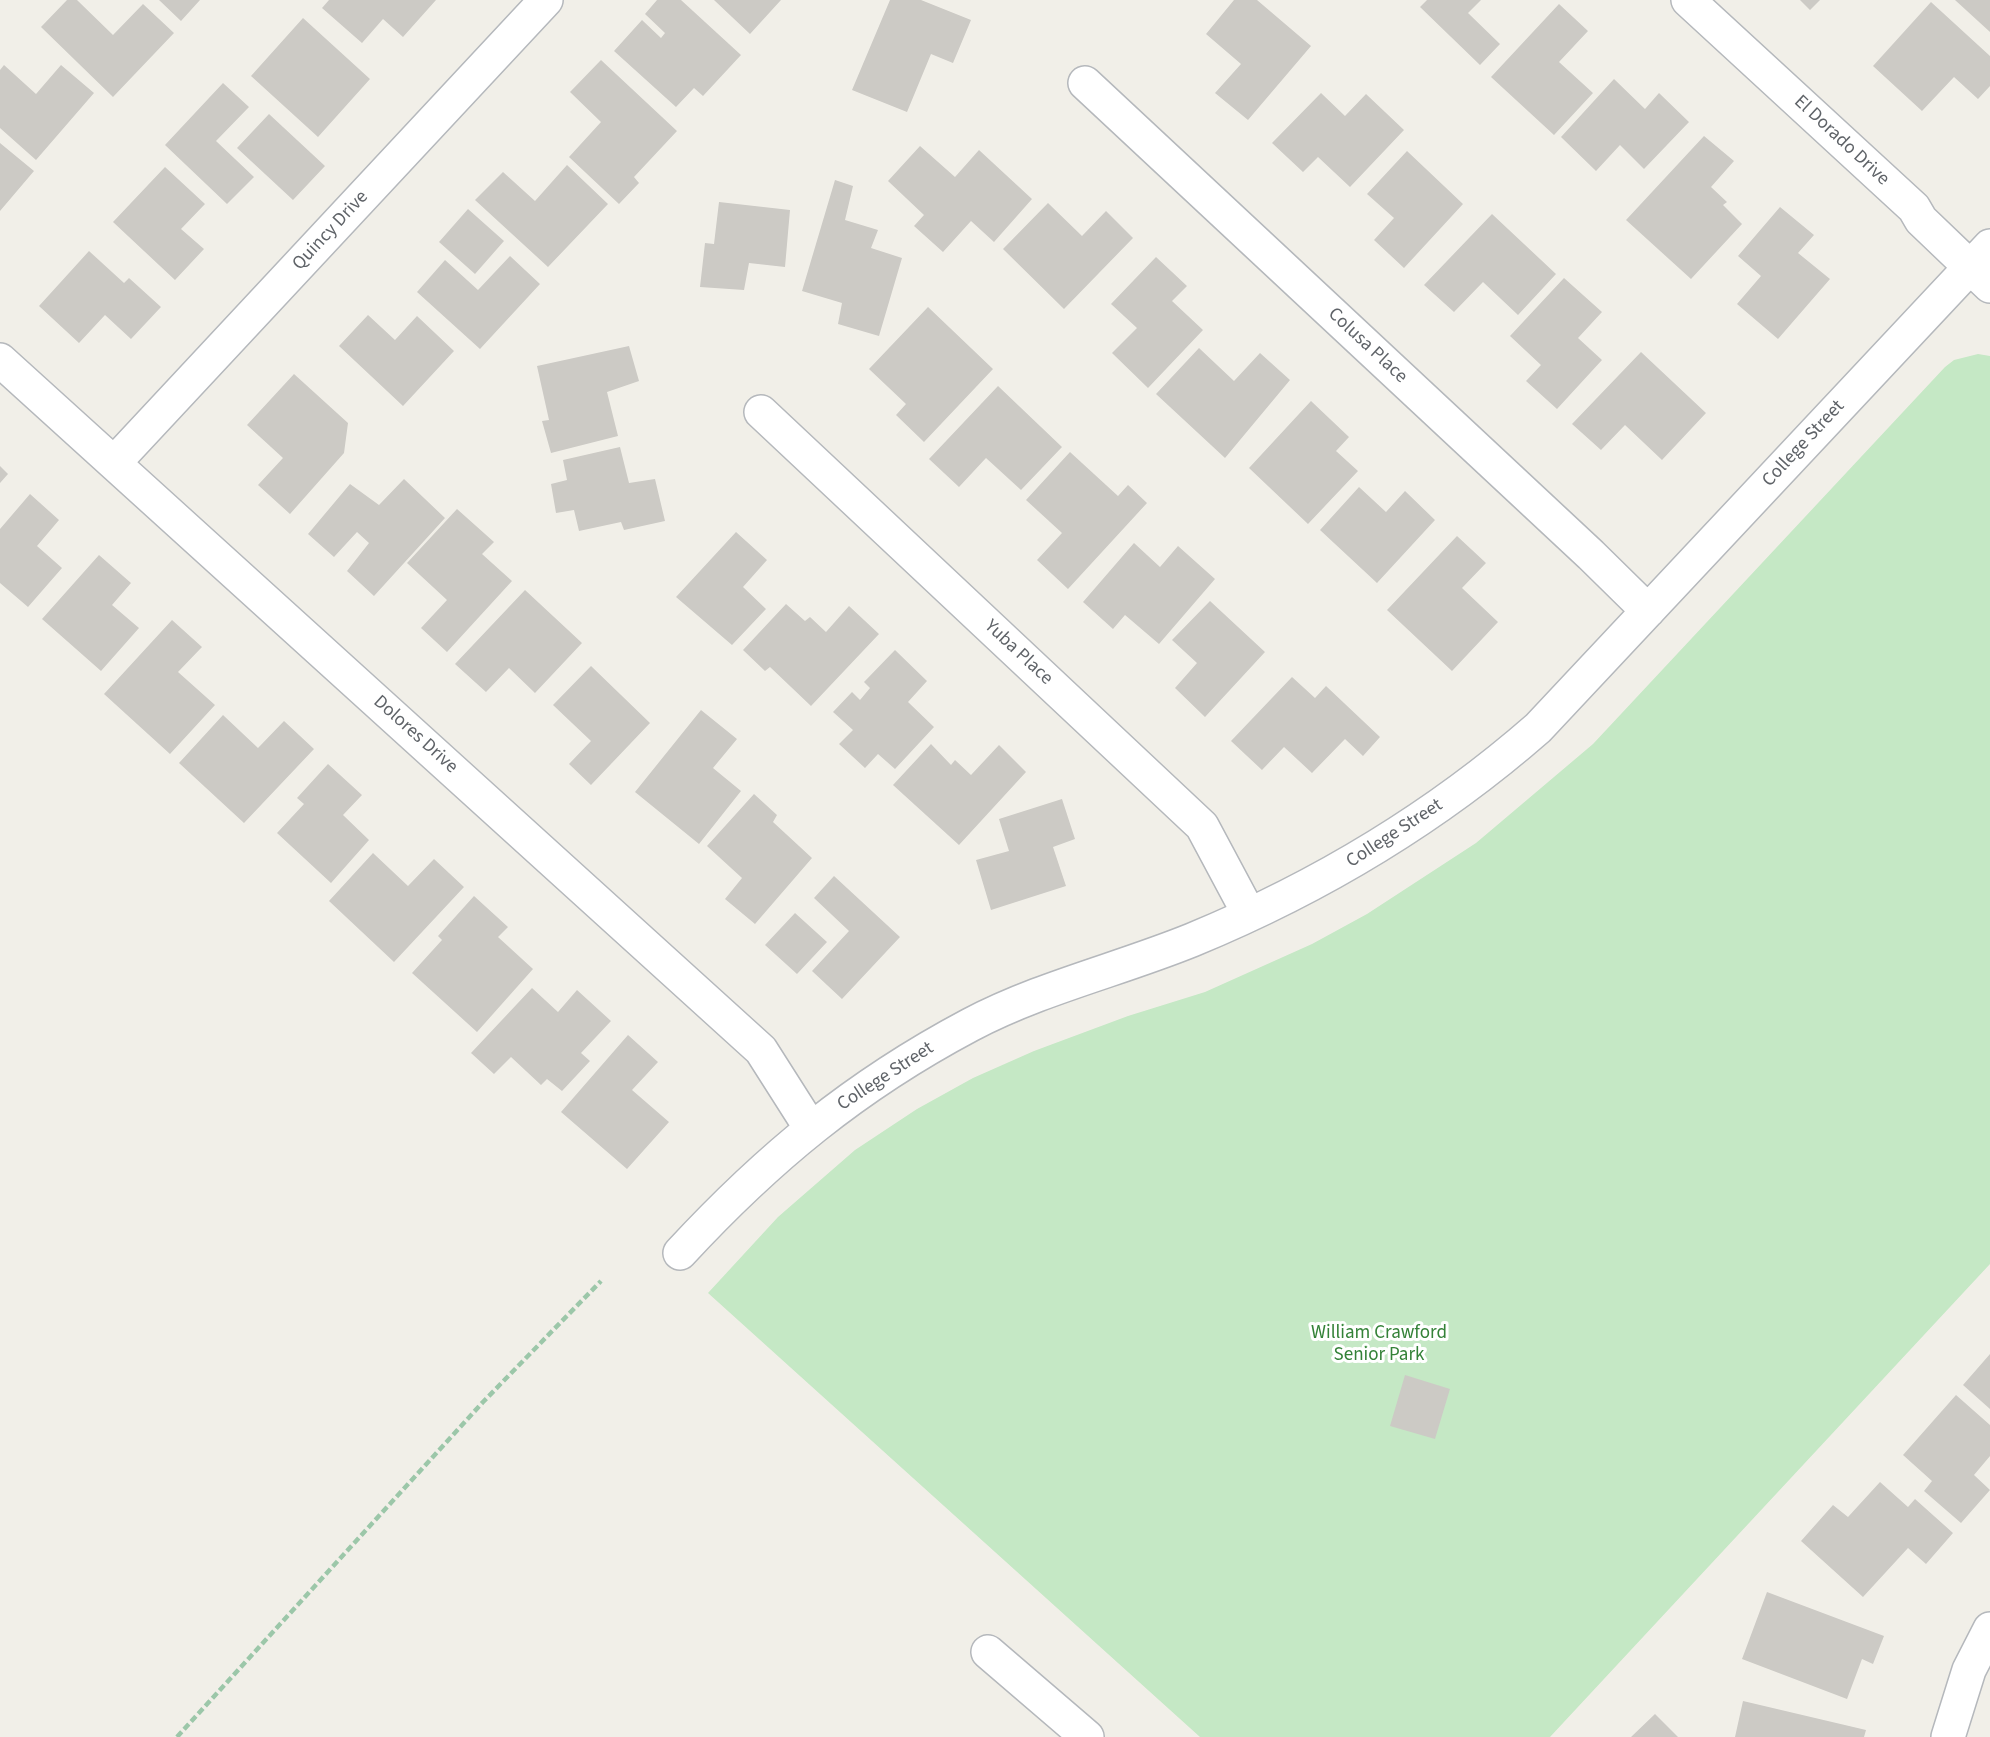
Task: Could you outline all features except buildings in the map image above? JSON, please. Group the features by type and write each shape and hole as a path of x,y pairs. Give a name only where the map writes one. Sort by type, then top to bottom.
{"street":[{"name":"Quincy Drive","path":"115,462 546,0"},
{"name":"El Dorado Drive","path":"1688,0 1914,208 1921,220 1983,266"},
{"name":"Colusa Place","path":"1084,83 1648,611"},
{"name":"College Street","path":"680,1252 727,1202 810,1127 917,1055 972,1024 1047,991 1192,940 1311,886 1356,860 1488,772 1538,728 1983,266"},
{"name":"Dolores Drive","path":"0,360 761,1050 810,1127"},
{"name":"Yuba Place","path":"761,412 1202,826 1248,914"},
{"path":"1948,1737 1969,1670 1990,1629"},
{"path":"988,1653 1087,1737"}],"path":[{"path":"177,1737 483,1402 601,1281"}],"green space":[{"name":"William Crawford Senior Park","path":"1978,354 1990,356 1990,1264 1550,1737 1200,1737 708,1293 778,1217 855,1150 917,1109 973,1078 1034,1051 1128,1016 1205,992 1312,944 1367,914 1476,843 1593,744 1945,367 1954,360"}]}
